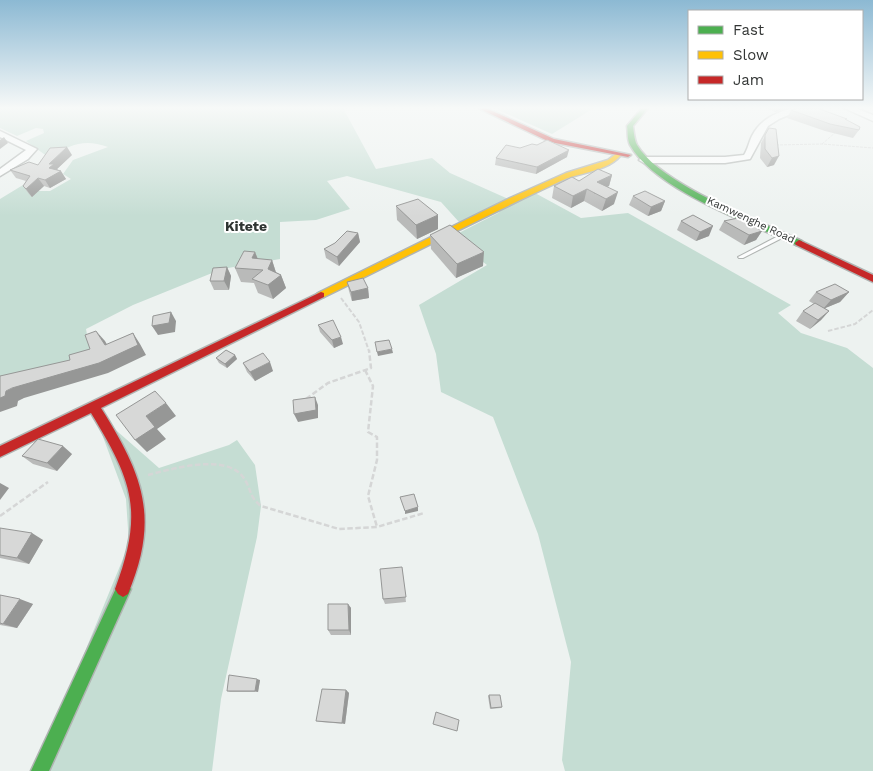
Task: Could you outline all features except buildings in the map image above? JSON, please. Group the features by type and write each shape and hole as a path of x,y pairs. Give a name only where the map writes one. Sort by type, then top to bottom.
{"street":[{"path":"0,173 25,157 32,150 20,144"},
{"path":"573,144 618,154 738,160 747,157 755,144"},
{"path":"633,144 640,155"},
{"path":"0,452 528,193 577,172 611,162 618,154"},
{"name":"Kamwenghe Road","path":"640,155 656,171 706,200 784,235 873,279"},
{"path":"40,771 96,650 124,584 136,549 140,524 139,503 132,479 113,437 93,406"}],"lane":[{"path":"741,257 784,235"}],"path":[{"path":"755,147 822,144 873,148"},
{"path":"302,402 328,383 371,368 368,340 354,313 335,289"},
{"path":"828,331 855,324 873,310"},
{"path":"365,370 373,386 368,432 377,437 377,460 368,496 377,527"},
{"path":"132,479 188,466 221,465 238,472 244,478 251,498 261,506 339,529 377,527 424,513"},
{"path":"0,516 48,482"}],"green space":[{"path":"30,144 77,144 70,147 48,157"},
{"path":"99,144 362,144 376,169 432,158 450,173 513,201 535,193 581,218 628,213 791,305 778,313 801,333 847,348 873,368 873,771 565,771 562,760 571,662 538,534 493,417 441,392 436,354 419,305 487,265 451,237 498,213 512,202 459,222 441,202 347,176 327,181 350,209 316,220 280,222 280,259 222,269 133,305 86,329 91,358 0,386 0,199 23,185 28,191 50,191 71,179 63,174 73,160 108,147"},
{"path":"93,410 159,468 229,445 237,440 255,465 261,506 257,537 221,699 212,771 36,771 129,544 126,499"}],"traffic: fast":[{"path":"634,144 644,159 662,174 684,188 799,243"},
{"path":"40,771 123,589"}],"traffic: slow":[{"path":"321,295 513,200 569,175 611,162 618,155"}],"traffic: jam":[{"path":"568,144 628,155"},
{"path":"799,243 873,279"},
{"path":"0,452 321,295"},
{"path":"93,406 120,452 130,473 136,494 139,515 138,537 133,562 123,589"}],"district":[{"name":"Kitete","path":"246,226"}]}
